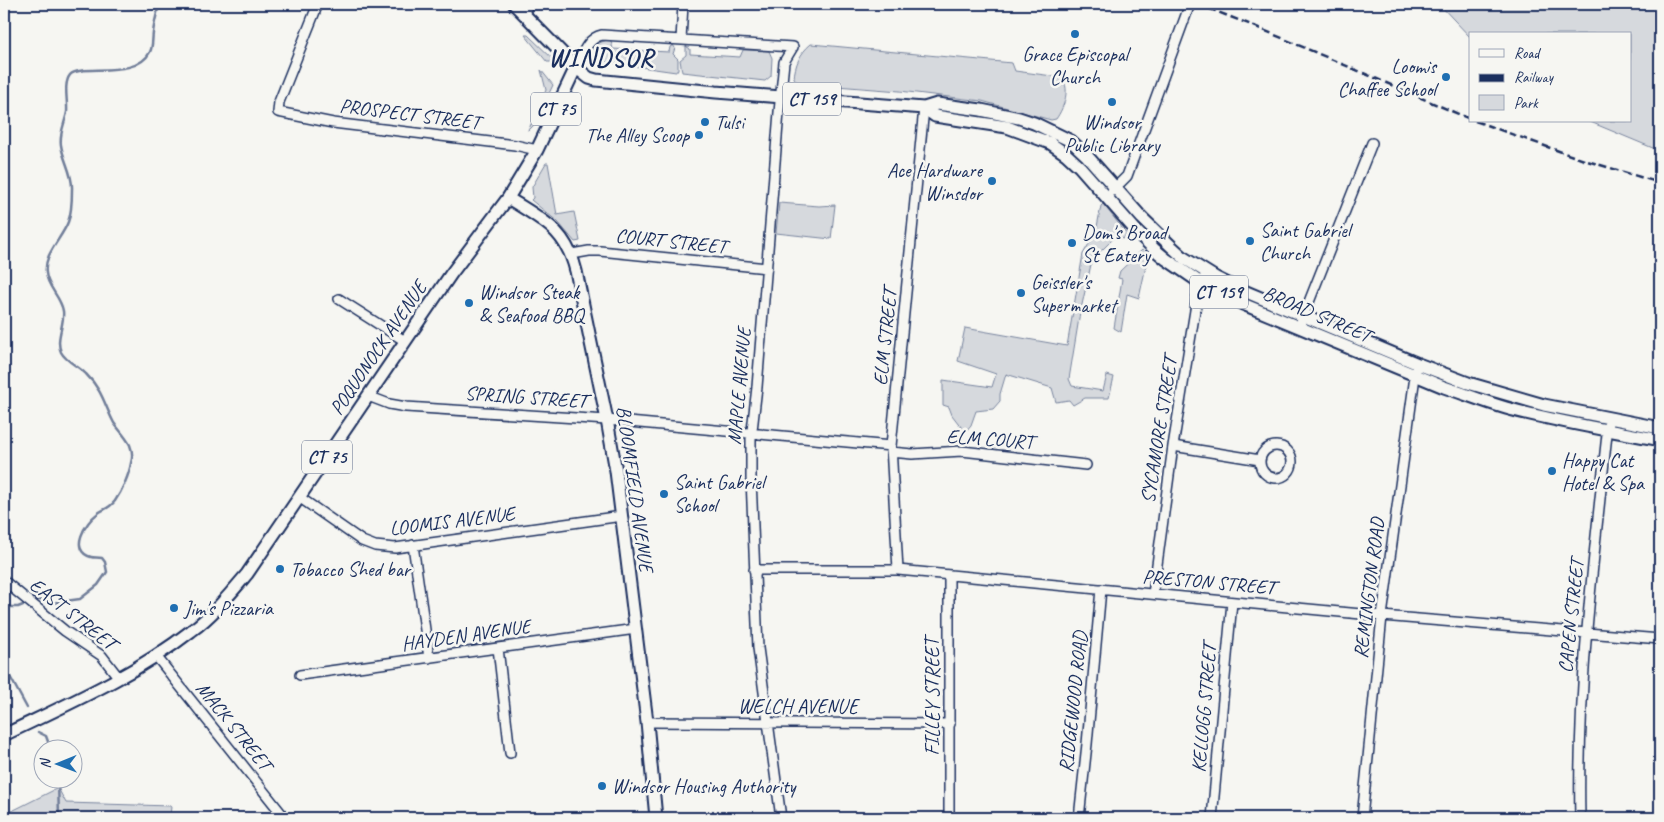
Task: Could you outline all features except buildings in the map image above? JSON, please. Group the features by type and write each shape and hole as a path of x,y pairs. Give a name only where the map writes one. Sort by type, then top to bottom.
{"main road":[{"name":"CT 159","path":"514,4 526,8 576,67"},
{"name":"BROAD STREET","path":"576,67 586,76 600,81 924,108 936,116 981,122 1018,124 1055,132 1076,146 1204,278"},
{"name":"POQUONOCK AVENUE","path":"4,735 119,678 156,656 193,630 221,604 247,574 451,274 508,198 537,150 576,67"},
{"name":"BROAD STREET","path":"1018,124 1066,154 1154,249 1166,259 1204,278 1232,286 1301,322 1416,369 1444,387 1507,408 1609,424 1660,428"},
{"path":"1050,144 1055,132"},
{"name":"BLOOMFIELD AVENUE","path":"508,198 554,229 572,254 607,420 622,516 647,722 656,818"},
{"name":"BROAD STREET","path":"1609,424 1660,440"}],"street":[{"name":"PROSPECT STREET","path":"318,4 279,102 278,112 334,123 515,145 537,150"},
{"path":"576,67 588,45 599,36 611,35 681,40 682,4"},
{"path":"1105,196 1116,189 1127,176 1190,4"},
{"name":"MAPLE AVENUE","path":"681,40 792,48 785,59 781,97 752,432 751,478 758,648 781,818"},
{"name":"ELM STREET","path":"898,570 892,449 924,108"},
{"path":"1301,322 1372,143"},
{"name":"COURT STREET","path":"572,254 592,251 767,268"},
{"name":"SYCAMORE STREET","path":"1153,594 1173,446 1197,298 1204,278"},
{"path":"339,300 405,342"},
{"name":"REMINGTON ROAD","path":"1362,818 1382,616 1416,369"},
{"name":"SPRING STREET","path":"368,396 389,404 406,407 607,420 752,432 892,449"},
{"name":"CAPEN STREET","path":"1580,818 1580,715 1609,424"},
{"path":"1173,446 1260,460"},
{"name":"ELM COURT","path":"892,449 912,454 962,451 1086,465"},
{"name":"LOOMIS AVENUE","path":"299,497 362,541 384,548 622,516"},
{"path":"412,545 429,658"},
{"name":"PRESTON STREET","path":"754,570 898,570 1382,616 1660,639"},
{"name":"FILLEY STREET","path":"949,575 950,818"},
{"name":"EAST STREET","path":"4,581 65,631 102,656 119,678"},
{"name":"RIDGEWOOD ROAD","path":"1079,818 1101,590"},
{"name":"KELLOGG STREET","path":"1212,818 1232,602"},
{"name":"HAYDEN AVENUE","path":"300,675 636,629"},
{"path":"498,648 510,753"},
{"name":"MACK STREET","path":"156,656 285,818"},
{"name":"WELCH AVENUE","path":"647,722 950,724"}],"green space":[{"path":"1439,4 1649,4 1660,10 1660,151 1590,122 1632,122 1632,32 1469,32 1469,36"},
{"path":"525,35 528,35 555,61 547,62"},
{"path":"608,40 611,41 613,49 669,52 670,47 673,45 675,48 673,54 678,59 678,69 676,72 598,61 591,55 591,52 594,46"},
{"path":"811,44 1012,63 1015,71 1060,77 1066,86 1066,97 1056,119 1051,120 982,101 900,91 798,83 794,78 797,64 801,55"},
{"path":"686,46 690,49 690,54 740,57 743,50 769,51 772,58 771,76 765,81 682,72 680,60 686,55"},
{"path":"541,70 553,85 534,125 528,131 546,90"},
{"path":"546,163 548,163 557,215 574,212 580,241 575,242 558,222 531,200 533,198 532,187"},
{"path":"779,203 819,206 835,205 831,239 776,233"},
{"path":"1103,204 1127,234 1123,239 1116,236 1092,260 1079,318 1069,379 1072,386 1103,391 1107,375 1114,377 1109,398 1085,398 1073,405 1069,400 1056,402 1052,388 1006,374 1000,394 1000,401 993,409 976,411 971,425 965,432 952,415 949,407 943,405 943,380 992,387 996,374 958,361 965,328 1067,346 1083,254 1096,232"},
{"path":"1142,250 1148,257 1139,298 1127,294 1121,332 1114,328 1122,279 1118,278 1120,271"},
{"path":"54,790 59,790 66,803 171,806 170,818 5,818 4,815"}],"waterway":[{"path":"33,598 51,603 80,599 98,585 107,572 105,562 102,558 91,557 84,553 81,548 81,536 88,523 99,512 115,501 127,478 132,458 130,445 114,423 103,398 92,380 66,359 61,352 59,342 63,311 46,273 47,260 68,222 72,206 72,183 62,151 61,141 61,133 67,112 67,83 70,75 76,72 121,68 133,66 143,61 151,50 159,4"},
{"path":"4,607 23,605"},
{"path":"4,659 7,671 27,708"},
{"path":"38,732 46,736 47,740"},
{"path":"58,790 59,818"}],"railway":[{"path":"1197,4 1254,26 1469,119"},
{"path":"1478,122 1584,160 1660,183"}],"place":[{"name":"Grace Episcopal Church","path":"1075,34"},
{"name":"Loomis Chaffee School","path":"1446,77"},
{"name":"Windsor Public Library","path":"1112,102"},
{"name":"Tulsi","path":"705,122"},
{"name":"The Alley Scoop","path":"699,135"},
{"name":"Ace Hardware Winsdor","path":"992,181"},
{"name":"Saint Gabriel Church","path":"1250,241"},
{"name":"Dom's Broad St Eatery","path":"1072,243"},
{"name":"Geissler's Supermarket","path":"1021,293"},
{"name":"Windsor Steak & Seafood BBQ","path":"469,303"},
{"name":"Happy Cat Hotel & Spa","path":"1552,471"},
{"name":"Saint Gabriel School","path":"664,494"},
{"name":"Tobacco Shed bar","path":"280,569"},
{"name":"Jim's Pizzaria","path":"174,608"},
{"name":"Windsor Housing Authority","path":"602,786"}],"district":[{"name":"WINDSOR","path":"601,58"}]}
